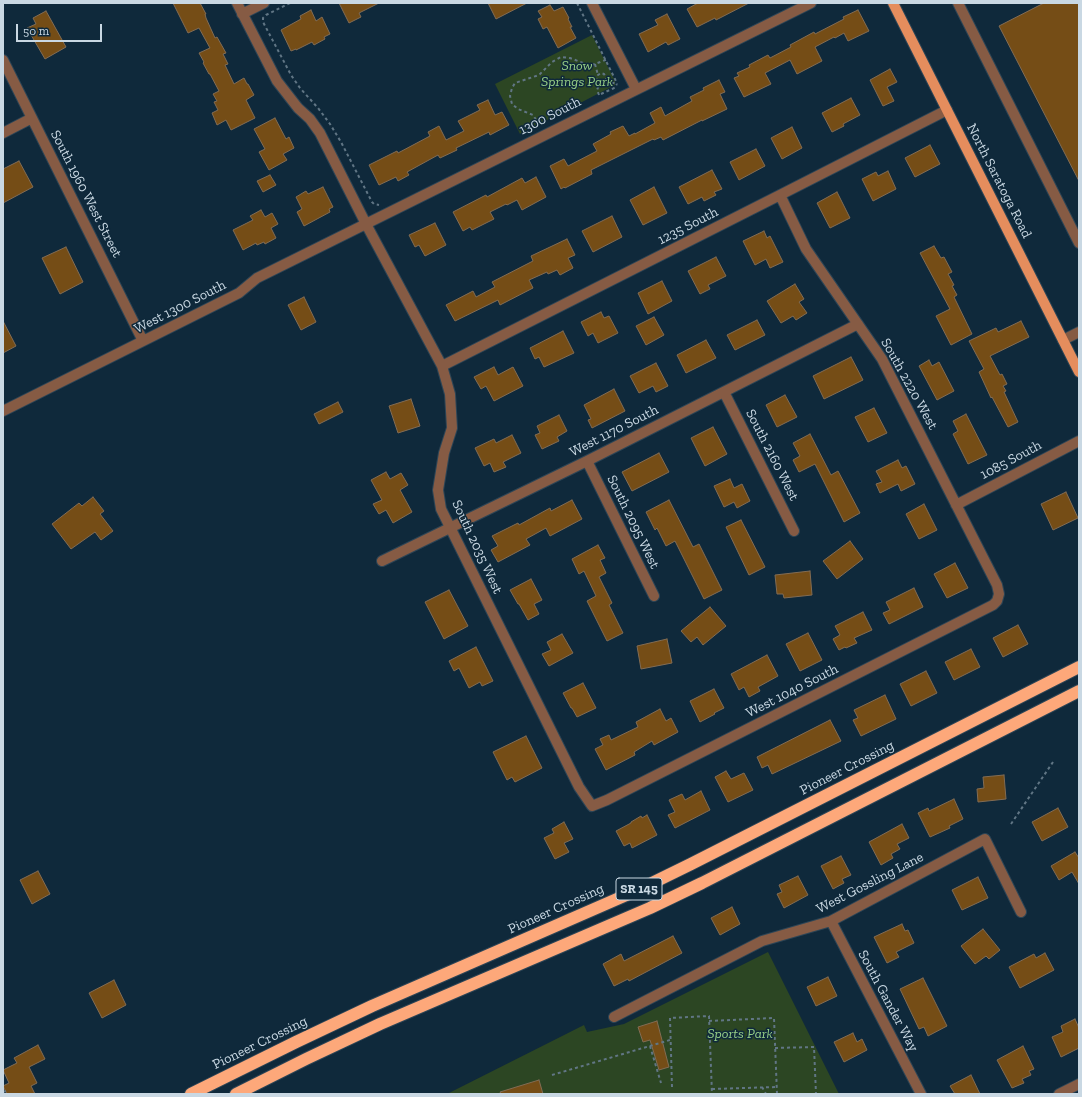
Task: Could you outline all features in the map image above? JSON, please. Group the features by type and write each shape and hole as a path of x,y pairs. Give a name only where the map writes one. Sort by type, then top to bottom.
{"highway":[{"name":"Pioneer Crossing","path":"191,1094 372,1006 640,889 1079,667"},
{"name":"SR 145","path":"236,1094 374,1027 650,908 1079,691"}],"main road":[{"name":"North Saratoga Road","path":"893,3 1079,372"}],"street":[{"name":"South 2035 West","path":"236,3 278,81 298,108 310,119 320,133 366,224 442,366 450,394 452,428 444,453 438,490 441,509 579,787 592,806"},
{"path":"242,14 264,3"},
{"path":"592,3 636,89"},
{"name":"1300 South","path":"366,224 811,3"},
{"path":"958,3 1079,243"},
{"name":"South 1960 West Street","path":"3,60 143,341"},
{"name":"1235 South","path":"442,366 947,110"},
{"path":"3,133 32,118"},
{"name":"South 2220 West","path":"780,196 806,249 882,359 997,585 999,594"},
{"name":"West 1300 South","path":"3,411 239,293 257,278 366,224"},
{"name":"West 1170 South","path":"382,561 587,461 858,324"},
{"path":"1063,340 1079,332"},
{"name":"South 2160 West","path":"724,392 794,530"},
{"name":"1085 South","path":"956,505 1079,441"},
{"name":"South 2095 West","path":"587,461 654,596"},
{"name":"West 1040 South","path":"592,806 993,605 997,601 999,594"},
{"name":"West Gossling Lane","path":"614,1017 762,941 830,921 985,840 1020,912"},
{"name":"South Gander Way","path":"830,921 921,1094"},
{"path":"1059,1094 1079,1084"}],"path":[{"path":"290,3 266,15 263,18 263,22 291,75 300,88 318,108 336,134 372,202 374,204 381,205"},
{"path":"577,3 616,79 617,84"},
{"path":"539,125 533,115 518,109 512,104 510,96 513,85 518,81 539,75 552,62 561,57 570,58 588,64 595,64 618,54"},
{"path":"595,64 598,75 597,79 600,83"},
{"path":"598,75 601,73 604,74 606,81"},
{"path":"600,83 604,83 606,81 617,84"},
{"path":"600,83 597,90 598,95 614,88 617,84"},
{"path":"1011,824 1053,762"},
{"path":"672,1086 670,1018 709,1016 712,1094"},
{"path":"709,1021 774,1018 777,1094"},
{"path":"552,1075 670,1040"},
{"path":"650,1046 661,1083"},
{"path":"775,1048 814,1047 816,1094"},
{"path":"712,1089 777,1086"},
{"path":"762,1087 766,1094"}],"green space":[{"name":"Snow Springs Park","path":"592,35 615,81 615,85 520,134 495,84"},
{"name":"Sports Park","path":"768,952 839,1094 447,1094 584,1025 587,1032 624,1024"}],"building":[{"path":"173,3 200,3 215,38 217,37 226,53 223,54 228,64 225,65 234,84 244,78 254,95 246,100 255,118 231,130 226,120 217,125 212,113 218,110 214,102 217,101 213,94 219,91 199,53 210,48 199,28 188,33"},
{"path":"339,3 379,3 359,13 361,17 349,23"},
{"path":"488,3 527,3 496,19"},
{"path":"698,3 749,3 716,20 715,18 697,27 687,9"},
{"path":"1044,3 1079,3 1079,181 999,26"},
{"path":"550,5 554,11 563,7 569,18 568,19 572,27 570,27 576,38 558,48 547,27 543,29 538,19 542,17 538,11"},
{"path":"311,10 316,21 322,17 330,34 324,37 325,39 314,45 312,42 291,51 281,30 301,19 300,16"},
{"path":"858,10 869,31 848,41 844,33 815,47 822,61 797,74 790,60 765,73 771,84 744,97 734,78 739,76 737,73 750,67 749,65 768,55 770,58 791,47 790,45 814,32 815,34"},
{"path":"46,11 66,47 45,59 27,28 36,24 33,18"},
{"path":"667,14 680,39 668,45 666,42 648,52 639,34 658,25 655,20"},
{"path":"890,69 897,82 887,87 894,101 883,106 870,80"},
{"path":"719,80 725,92 720,94 727,109 663,140 661,137 654,140 653,139 591,170 592,174 561,189 550,166 564,159 568,166 597,151 593,144 611,134 610,132 623,126 629,136 635,134 655,123 650,113 661,107 665,116 692,101 690,97"},
{"path":"851,98 860,115 832,132 822,113"},
{"path":"488,100 495,115 502,112 509,125 490,135 489,132 456,148 457,150 440,158 438,155 407,172 409,175 398,181 396,177 379,185 369,165 397,151 398,153 430,136 428,132 439,126 446,140 464,131 458,121 480,110 477,105"},
{"path":"275,118 286,139 289,137 294,148 283,154 287,160 269,170 259,152 265,149 254,129"},
{"path":"792,127 802,148 782,159 771,138"},
{"path":"930,145 940,164 915,177 905,158"},
{"path":"756,149 765,166 739,180 730,162"},
{"path":"19,161 33,187 3,203 3,169"},
{"path":"712,170 722,189 714,192 716,195 704,201 702,197 688,204 679,187"},
{"path":"888,171 896,189 873,201 862,179 876,172 878,176"},
{"path":"270,175 276,185 263,192 257,181"},
{"path":"536,177 546,197 522,210 517,200 507,205 506,204 490,212 494,219 472,230 470,227 463,231 453,212 486,195 487,197 522,178 525,183"},
{"path":"323,187 333,207 329,209 330,212 304,226 297,212 302,209 296,197 306,191 308,194"},
{"path":"654,187 667,213 643,225 630,200"},
{"path":"837,192 850,218 830,228 817,203"},
{"path":"261,210 265,217 272,213 278,224 271,228 276,238 265,244 264,242 257,245 256,243 243,250 233,230 253,220 250,216"},
{"path":"612,216 622,237 593,252 582,231"},
{"path":"435,223 446,245 425,256 419,245 415,247 409,235"},
{"path":"764,231 767,238 770,236 783,262 770,268 766,259 755,265 743,241"},
{"path":"567,239 575,255 568,258 573,268 560,275 557,270 548,274 547,272 529,280 533,288 500,305 498,300 455,321 446,305 473,291 476,297 495,287 492,282 533,261 531,256"},
{"path":"934,246 941,258 944,257 952,272 948,274 957,295 954,297 972,334 951,345 936,316 950,309 920,253"},
{"path":"66,247 83,282 60,294 42,258"},
{"path":"716,257 726,276 708,285 710,289 700,294 688,271"},
{"path":"662,281 672,301 648,314 638,293"},
{"path":"795,284 804,299 799,302 807,313 796,320 793,316 781,323 767,301"},
{"path":"304,297 316,322 301,330 288,305"},
{"path":"601,312 604,318 609,316 618,333 598,343 593,333 588,336 581,322"},
{"path":"654,317 664,335 646,345 636,326"},
{"path":"757,320 765,335 735,350 727,335"},
{"path":"3,321 16,346 3,353"},
{"path":"1021,321 1029,337 990,356 1000,375 1002,374 1007,384 1003,386 1006,391 1004,392 1018,422 1008,427 992,397 991,398 979,372 984,369 969,341 996,328 998,332"},
{"path":"563,331 574,353 544,367 539,357 535,359 530,348"},
{"path":"706,340 716,358 686,373 677,355"},
{"path":"851,357 863,380 824,399 813,376"},
{"path":"929,360 932,366 939,362 954,391 937,400 919,366"},
{"path":"656,363 668,386 656,392 653,386 639,393 630,376"},
{"path":"494,367 498,375 513,367 523,386 494,401 486,386 481,389 474,377"},
{"path":"614,389 625,411 592,428 588,420 591,419 584,405"},
{"path":"785,395 797,417 777,427 766,405"},
{"path":"411,399 420,426 398,433 389,406"},
{"path":"338,402 343,412 319,424 314,414"},
{"path":"874,408 887,433 868,442 855,417"},
{"path":"966,414 987,455 968,464 953,434 958,431 953,421"},
{"path":"559,415 567,431 557,437 559,441 542,449 535,435 540,433 537,426"},
{"path":"713,427 727,454 705,466 691,438"},
{"path":"810,434 831,475 838,471 860,513 844,522 815,464 799,472 793,460 800,456 793,443"},
{"path":"512,435 521,453 503,462 506,467 494,472 490,463 484,466 475,448 494,439 496,443"},
{"path":"659,453 669,472 632,491 622,472"},
{"path":"898,460 902,468 906,466 915,484 901,491 898,484 880,493 876,484 882,482 876,471"},
{"path":"386,472 390,479 401,473 408,485 400,490 412,512 393,523 386,510 379,514 373,504 382,500 371,480"},
{"path":"730,479 734,488 742,484 750,501 737,508 734,502 724,507 714,486"},
{"path":"1066,492 1078,518 1053,530 1041,504"},
{"path":"93,497 104,511 100,514 113,531 101,540 95,532 71,549 52,524 79,503 82,506"},
{"path":"572,500 582,519 550,536 546,528 526,539 530,545 498,562 491,550 498,546 492,536 518,523 519,525 550,508 551,511"},
{"path":"669,500 693,547 699,544 722,590 704,599 675,541 666,546 657,528 655,530 646,512"},
{"path":"924,504 937,530 919,539 906,514"},
{"path":"741,520 765,567 749,575 726,527"},
{"path":"850,541 863,559 837,579 823,561"},
{"path":"598,545 605,558 600,560 606,573 599,577 612,603 609,605 623,633 607,641 587,601 596,596 584,571 579,574 572,559"},
{"path":"955,563 968,588 947,598 934,574"},
{"path":"810,571 812,595 784,598 783,594 777,594 775,575"},
{"path":"531,579 542,600 534,604 539,614 528,620 510,590"},
{"path":"914,588 923,607 889,624 883,613 890,610 886,602"},
{"path":"449,590 468,626 444,639 425,602"},
{"path":"710,607 726,626 703,645 697,637 691,642 681,631"},
{"path":"863,612 872,630 854,638 857,643 839,650 833,639 840,635 835,626"},
{"path":"1018,625 1028,644 1003,657 993,638"},
{"path":"808,633 822,660 800,671 786,644"},
{"path":"562,634 573,653 549,666 542,654 551,650 547,642"},
{"path":"667,639 672,663 641,669 637,646"},
{"path":"476,647 493,681 482,686 480,682 469,688 459,668 454,671 449,661"},
{"path":"971,649 980,667 954,680 945,662"},
{"path":"767,655 778,676 758,687 760,691 749,697 744,687 739,690 731,674"},
{"path":"926,671 937,693 911,706 900,684"},
{"path":"583,683 596,708 577,717 563,693"},
{"path":"714,689 724,708 700,722 690,701"},
{"path":"885,695 896,719 861,736 853,720 858,718 854,710"},
{"path":"660,709 666,721 671,718 678,732 654,745 652,741 634,752 635,755 606,770 595,749 603,745 600,739 609,735 611,740 638,727 636,722"},
{"path":"830,720 841,741 772,774 768,765 762,768 757,757"},
{"path":"526,736 542,768 515,782 512,777 507,780 493,752"},
{"path":"726,771 731,779 744,773 753,790 728,802 715,777"},
{"path":"1004,775 1006,799 978,802 977,789 984,788 983,777"},
{"path":"701,791 710,810 675,828 668,815 675,812 669,800 682,794 685,800"},
{"path":"954,799 963,819 949,826 950,828 930,837 918,813 928,808 929,811"},
{"path":"1058,808 1068,827 1042,841 1032,822"},
{"path":"647,815 657,835 632,848 630,843 624,846 616,831 641,816 642,818"},
{"path":"564,822 573,839 564,843 569,852 555,859 544,838 554,833 552,829"},
{"path":"902,824 909,838 897,844 900,849 891,854 893,858 881,865 869,842"},
{"path":"1075,852 1079,858 1079,884 1072,872 1059,880 1051,866"},
{"path":"841,856 851,875 842,879 844,883 833,889 821,866"},
{"path":"38,871 50,894 32,904 20,880"},
{"path":"798,876 808,895 784,908 777,894 782,892 779,885"},
{"path":"978,877 988,898 962,910 952,890"},
{"path":"732,907 740,924 720,935 711,918"},
{"path":"902,924 905,931 908,930 914,943 896,952 899,957 887,963 874,937"},
{"path":"983,929 1000,950 989,959 986,956 975,964 961,946"},
{"path":"673,936 682,953 629,981 628,979 614,986 603,964 621,954 624,961"},
{"path":"1045,953 1054,970 1020,988 1009,967 1034,954 1036,958"},
{"path":"828,977 837,996 816,1006 807,987"},
{"path":"923,978 947,1026 928,1036 924,1027 919,1029 900,989"},
{"path":"114,980 126,1005 102,1018 89,993"},
{"path":"1075,1019 1079,1028 1079,1048 1061,1057 1052,1037 1063,1032 1061,1026"},
{"path":"657,1021 669,1067 659,1070 650,1040 643,1042 638,1027"},
{"path":"853,1033 857,1042 862,1039 867,1050 844,1062 834,1042"},
{"path":"38,1045 45,1059 29,1067 37,1083 31,1086 35,1094 7,1094 3,1086 9,1083 3,1070 17,1063 14,1058"},
{"path":"1023,1046 1034,1069 1029,1071 1031,1075 1022,1079 1024,1083 1012,1088 997,1060"},
{"path":"971,1075 980,1094 955,1094 950,1086"},
{"path":"539,1080 543,1094 501,1094 500,1092"}]}
